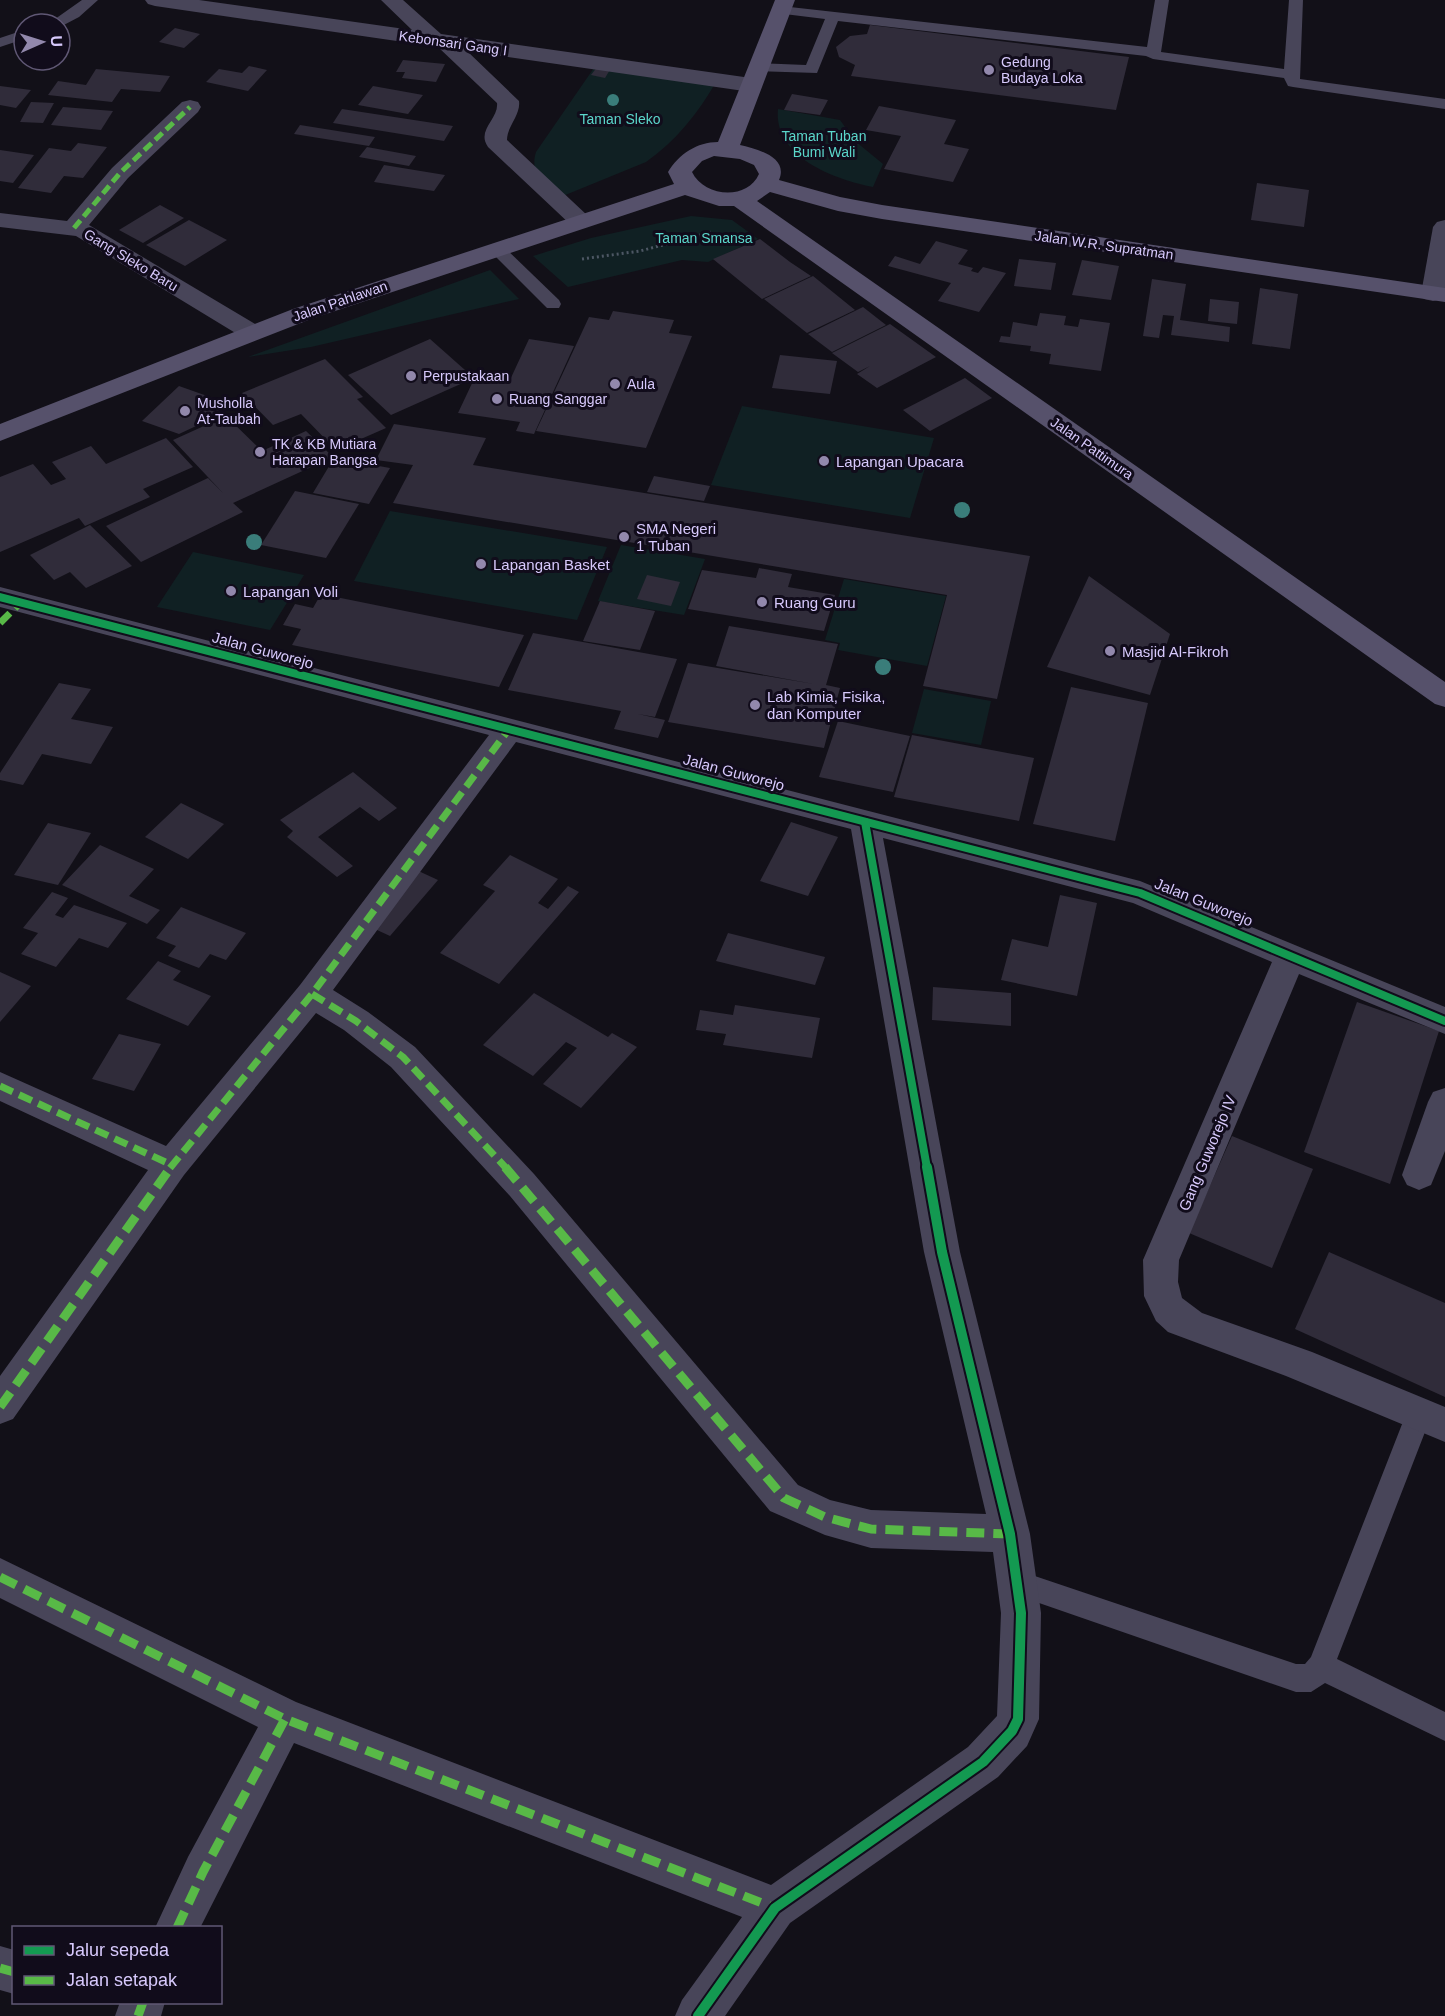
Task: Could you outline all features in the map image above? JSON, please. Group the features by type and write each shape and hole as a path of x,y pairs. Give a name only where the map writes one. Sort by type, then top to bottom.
{"street":[{"name":"Kebonsari Gang I","path":"155,0 440,41 755,76"},
{"path":"391,0 508,102 509,108 496,131 496,142 580,221"},
{"path":"727,149 783,5"},
{"path":"74,228 120,173 190,107"},
{"path":"713,149 727,149 741,150 763,160 768,168 769,176 766,184 750,195 738,198 709,197 687,187 680,172 690,158 713,149"},
{"name":"Jalan W.R. Supratman","path":"766,184 837,204 882,212 1439,295"},
{"name":"Jalan Pahlawan","path":"0,433 251,333 496,248 687,187"},
{"name":"Jalan Pattimura","path":"738,198 1445,698"},
{"name":"Gang Sleko Baru","path":"0,220 74,228 90,234 251,333"},
{"path":"1439,295 1445,227"},
{"name":"Jalan Guworejo","path":"7,608 509,729 1140,893 1445,1021"},
{"path":"0,1407 172,1165 312,994 509,729"},
{"path":"698,2016 775,1908 983,1762 1012,1731 1018,1719 1021,1613 1010,1534 942,1252 865,822"},
{"name":"Gang Guworejo IV","path":"1291,955 1161,1260 1158,1282 1169,1310 1185,1322 1286,1358 1432,1420"},
{"path":"312,994 356,1021 403,1056 522,1185 784,1498 825,1517 872,1529 1010,1534"},
{"path":"0,1086 172,1165"},
{"path":"1419,1175 1445,1102"},
{"path":"0,1577 285,1719 775,1908"},
{"path":"178,1926 203,1872 285,1719"}],"lane":[{"path":"72,15 91,0"},
{"path":"1152,52 1162,0"},
{"path":"1296,0 1292,81 1299,85 1445,104"},
{"path":"783,5 833,16 1152,52 1157,57 1291,74"},
{"path":"755,76 812,70 833,16"},
{"path":"496,248 553,304"},
{"path":"1017,1583 1296,1678 1311,1678 1321,1666 1432,1420"},
{"path":"1321,1666 1445,1726"}],"path":[{"path":"523,275 567,262 666,246 720,229"}],"green space":[{"name":"Taman Sleko","path":"596,65 716,82 702,105 685,126 657,154 646,162 558,198 536,172 534,159 536,152"},
{"name":"Taman Tuban Bumi Wali","path":"778,109 840,120 855,141 883,164 873,187 825,172 796,153 779,126"},
{"name":"Taman Smansa","path":"691,216 732,220 758,239 708,262 682,260 568,287 533,256 591,238"},
{"path":"490,270 519,299 311,347 248,357"},
{"name":"Lapangan Upacara","path":"742,406 934,438 910,518 711,485"},
{"name":"Lapangan Basket","path":"390,511 607,547 577,620 354,581"},
{"path":"621,545 705,559 684,615 598,601"},
{"name":"Lapangan Voli","path":"193,552 304,575 270,630 157,607"},
{"path":"844,579 946,596 927,666 838,650 840,643 825,640"},
{"path":"924,689 991,701 981,745 912,733"}],"building":[{"name":"Gedung Budaya Loka","path":"870,25 1129,57 1116,110 851,76 855,65 839,57 836,47 850,36 867,34"},
{"path":"175,28 200,34 184,48 159,42"},
{"path":"403,60 445,64 436,82 402,78 405,72 396,72"},
{"path":"249,66 267,70 248,91 206,82 219,69 242,73"},
{"path":"598,66 611,68 605,78 591,75"},
{"path":"96,69 170,76 160,92 121,89 112,102 48,95 58,81 86,85"},
{"path":"0,86 31,90 16,108 0,105"},
{"path":"373,86 423,95 408,114 358,105"},
{"path":"792,94 828,100 820,115 784,110"},
{"path":"31,102 54,103 43,123 20,122"},
{"path":"879,106 956,120 944,144 969,149 953,182 884,169 901,136 866,130"},
{"path":"63,107 113,111 101,130 51,125"},
{"path":"342,109 453,126 444,141 333,123"},
{"path":"300,125 375,137 369,146 294,134"},
{"path":"78,143 107,147 83,178 64,176 51,193 18,188 49,148 71,151"},
{"path":"367,147 416,156 409,166 359,157"},
{"path":"0,150 34,155 13,183 0,181"},
{"path":"384,165 445,175 434,191 374,182"},
{"path":"1257,183 1309,190 1304,227 1251,220"},
{"path":"160,205 184,218 143,243 119,230"},
{"path":"189,220 227,240 185,266 146,245"},
{"path":"760,239 811,276 762,299 713,259"},
{"path":"936,241 968,250 958,264 973,268 971,271 978,273 983,267 1006,273 979,312 938,301 951,283 888,266 895,256 920,264"},
{"path":"1019,259 1056,263 1051,290 1014,286"},
{"path":"1082,260 1119,266 1111,300 1072,295"},
{"path":"813,276 855,310 807,333 764,299"},
{"path":"1152,279 1186,284 1180,320 1230,327 1229,342 1171,335 1174,316 1163,315 1159,338 1143,336"},
{"path":"1260,288 1298,294 1290,349 1252,344"},
{"path":"1210,299 1239,302 1237,324 1208,321"},
{"path":"863,307 886,325 832,352 808,334"},
{"name":"Aula","path":"613,311 674,320 669,333 692,336 646,448 536,431 589,317 609,320"},
{"path":"1040,313 1066,316 1064,325 1078,327 1080,319 1110,323 1101,371 1049,364 1051,354 1030,351 1031,346 999,342 1001,336 1010,337 1013,322 1037,326"},
{"path":"890,324 936,357 877,388 857,374 870,366 858,372 832,353"},
{"name":"Perpustakaan","path":"430,339 474,378 391,415 348,375"},
{"path":"529,339 574,346 534,434 516,431 520,422 458,413 475,377 509,382"},
{"path":"780,355 837,361 830,394 772,388"},
{"path":"325,359 363,397 357,399 386,428 336,450 301,414 273,425 242,393"},
{"path":"965,378 992,398 930,431 903,410"},
{"name":"Musholla At-Taubah","path":"179,386 227,403 209,420 179,434 142,421"},
{"path":"226,416 262,451 306,431 333,457 233,503 243,512 141,562 106,526 208,478 223,493 173,440"},
{"path":"394,424 486,438 473,465 1030,556 997,699 923,686 947,595 393,503 413,465 376,460"},
{"path":"166,438 193,467 143,489 150,497 85,526 79,518 0,552 0,477 33,464 51,485 66,479 52,462 91,446 106,464"},
{"path":"334,458 390,468 369,504 313,493"},
{"path":"654,476 710,486 704,501 647,492"},
{"path":"295,491 359,504 326,558 261,545"},
{"path":"90,525 132,566 86,588 70,572 54,580 30,555"},
{"name":"Ruang Guru","path":"759,568 792,574 788,587 835,595 824,631 688,609 702,570 756,578"},
{"path":"647,575 680,582 671,606 637,599"},
{"name":"Masjid Al-Fikroh","path":"1089,576 1170,634 1150,695 1047,667"},
{"path":"321,594 524,635 499,687 292,645 301,629 283,625 295,604 313,608"},
{"path":"600,601 655,611 640,650 583,641"},
{"name":"Lab Kimia, Fisika, dan Komputer","path":"729,626 838,644 826,685 840,688 824,748 668,722 688,663 814,684 716,666"},
{"path":"533,633 677,659 655,717 638,714 665,720 658,738 614,729 621,711 508,690"},
{"path":"59,683 91,689 71,719 113,727 91,764 42,754 23,785 0,780 0,773"},
{"path":"1071,687 1148,703 1115,841 1033,824"},
{"path":"838,721 910,736 893,792 819,777"},
{"path":"912,735 1034,758 1019,821 894,797"},
{"path":"353,772 397,808 379,821 360,807 318,837 353,866 337,877 287,837 293,831 280,820"},
{"path":"181,803 224,824 188,859 145,837"},
{"path":"791,822 838,837 808,896 760,881"},
{"path":"48,823 91,833 58,885 14,875"},
{"path":"100,845 154,869 129,896 160,910 147,924 62,885"},
{"path":"510,855 558,879 538,903 548,909 568,886 579,892 499,984 440,953 495,891 483,885"},
{"path":"412,868 438,880 390,936 364,924"},
{"path":"52,892 68,898 55,915 63,918 74,905 127,923 108,948 79,938 56,967 21,954 38,933 23,928"},
{"path":"1060,895 1097,903 1077,996 1001,980 1012,939 1048,947"},
{"path":"181,907 246,933 226,960 210,954 199,968 168,956 176,946 156,938"},
{"path":"728,933 825,957 815,985 716,961"},
{"path":"158,961 181,971 173,980 211,996 188,1026 126,999"},
{"path":"0,972 31,986 0,1022"},
{"path":"933,987 1011,993 1011,1026 932,1020"},
{"path":"534,993 608,1037 612,1033 637,1047 581,1108 543,1084 577,1048 566,1042 533,1076 483,1045"},
{"path":"1357,1002 1439,1031 1390,1184 1304,1152"},
{"path":"735,1005 820,1018 812,1058 723,1045 726,1034 696,1030 700,1010 733,1015"},
{"path":"119,1034 161,1044 134,1091 92,1079"},
{"path":"1232,1136 1313,1169 1272,1268 1189,1233"},
{"path":"1329,1252 1445,1303 1445,1397 1295,1329"}],"marked path":[{"path":"74,228 120,173 190,107"},
{"path":"0,623 20,603"},
{"path":"0,1407 172,1165 312,994 509,729"},
{"path":"312,994 356,1021 403,1057 522,1185 784,1498 825,1517 871,1529 1010,1534"},
{"path":"0,1086 172,1165"},
{"path":"0,1577 285,1719 775,1908"},
{"path":"178,1926 203,1872 285,1719"},
{"path":"0,1968 12,1971"},
{"path":"138,2016 142,2004"}],"cycle path":[{"path":"0,597 1140,893 1445,1021"},
{"path":"698,2016 775,1908 983,1762 1012,1731 1018,1719 1021,1613 1010,1534 942,1252 865,822"}],"place":[{"name":"Gedung Budaya Loka","path":"989,70"},
{"name":"Perpustakaan","path":"411,376"},
{"name":"Aula","path":"615,384"},
{"name":"Ruang Sanggar","path":"497,399"},
{"name":"Musholla At-Taubah","path":"185,411"},
{"name":"TK & KB Mutiara Harapan Bangsa","path":"260,452"},
{"name":"Lapangan Upacara","path":"824,461"},
{"name":"SMA Negeri 1 Tuban","path":"624,537"},
{"name":"Lapangan Basket","path":"481,564"},
{"name":"Lapangan Voli","path":"231,591"},
{"name":"Ruang Guru","path":"762,602"},
{"name":"Masjid Al-Fikroh","path":"1110,651"},
{"name":"Lab Kimia, Fisika, dan Komputer","path":"755,705"}]}
